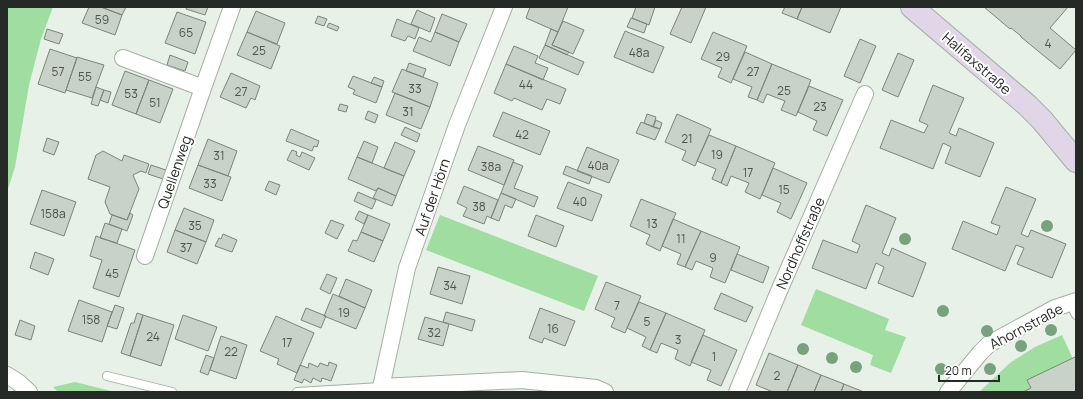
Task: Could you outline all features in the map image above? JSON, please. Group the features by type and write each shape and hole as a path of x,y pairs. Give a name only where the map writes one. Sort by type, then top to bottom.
{"main road":[{"name":"Halifaxstraße","path":"912,7 1027,105 1042,120 1076,161"},
{"name":"Halifaxstraße","path":"1042,120 1076,140"}],"street":[{"name":"Quellenweg","path":"145,256 202,88 232,7"},
{"name":"Auf der Hörn","path":"380,389 408,268 457,125 504,7"},
{"path":"123,58 202,88"},
{"name":"Nordhoffstraße","path":"737,392 776,296 865,94"},
{"name":"Ahornstraße","path":"948,392 989,344 1055,308 1074,306"},
{"path":"7,375 29,392"},
{"path":"380,389 522,380 596,388 605,392"}],"lane":[{"path":"107,376 172,392"},
{"path":"297,392 380,389"}],"green space":[{"path":"7,7 53,7 41,39 29,85 15,167 7,192"},
{"path":"440,215 598,276 584,311 426,250"},
{"path":"816,289 889,319 885,330 906,337 891,373 870,365 873,355 801,325"},
{"path":"1062,335 1073,359 1027,380 1031,388 1023,392 979,392 1011,362 1035,347"},
{"path":"75,382 115,392 58,392 53,387"}],"building":[{"path":"89,7 101,7 122,15 115,35 82,23"},
{"path":"101,7 126,7 122,15"},
{"path":"187,7 208,7 205,15 186,9"},
{"path":"530,7 568,7 558,32 526,18"},
{"path":"636,7 655,7 649,25 632,18"},
{"path":"682,7 706,7 691,43 670,34"},
{"path":"785,7 802,7 797,19 782,13"},
{"path":"802,7 841,7 830,33 797,19"},
{"path":"984,7 1068,7 1050,28 1076,50 1060,69"},
{"path":"417,10 435,18 430,32 411,24"},
{"path":"256,11 285,23 277,44 247,32"},
{"path":"177,12 206,22 195,54 165,43"},
{"path":"442,14 467,24 459,42 435,32"},
{"path":"318,16 327,19 324,26 315,23"},
{"path":"631,18 647,24 644,33 627,27"},
{"path":"397,19 419,28 415,39 408,36 405,41 391,36"},
{"path":"563,21 584,30 573,54 552,45"},
{"path":"329,23 339,27 337,31 327,27"},
{"path":"47,29 63,34 59,44 44,39"},
{"path":"551,29 558,32 552,45 569,52 567,55 545,45"},
{"path":"625,31 664,47 653,73 614,57"},
{"path":"247,32 280,46 271,69 237,55"},
{"path":"435,32 459,42 450,66 413,51 419,37 431,42"},
{"path":"713,32 747,46 731,83 718,77 722,68 701,59"},
{"path":"860,39 876,46 860,83 844,76"},
{"path":"545,45 584,62 578,75 539,58"},
{"path":"514,46 538,56 535,63 548,68 543,80 506,64"},
{"path":"50,49 77,58 65,93 38,84"},
{"path":"745,52 772,64 757,100 748,97 752,87 733,79"},
{"path":"898,53 914,60 898,97 882,90"},
{"path":"170,55 188,62 185,71 167,65"},
{"path":"77,57 104,65 92,98 66,90"},
{"path":"409,63 426,69 423,77 406,71"},
{"path":"506,64 566,89 560,104 547,99 542,110 514,98 512,101 494,93"},
{"path":"772,64 811,80 796,116 781,110 785,101 767,94 763,103 757,100"},
{"path":"402,69 438,83 430,107 392,92"},
{"path":"125,71 149,80 136,114 112,105"},
{"path":"231,73 260,86 255,100 251,98 246,108 220,97"},
{"path":"353,76 382,87 376,103 353,94 355,90 348,87"},
{"path":"374,77 384,81 382,87 371,83"},
{"path":"149,80 173,89 160,123 136,114"},
{"path":"933,85 964,98 949,133 956,136 959,128 994,143 980,177 945,163 951,147 943,143 933,169 880,148 891,120 924,133 928,125 919,121"},
{"path":"809,86 843,100 827,136 813,130 817,121 798,112"},
{"path":"96,87 104,90 98,106 91,104"},
{"path":"104,90 111,92 108,103 100,100"},
{"path":"395,93 430,107 421,129 386,115"},
{"path":"340,104 348,106 346,112 338,110"},
{"path":"368,111 378,115 375,123 365,119"},
{"path":"503,112 550,131 540,155 493,136"},
{"path":"647,114 656,117 653,127 644,123"},
{"path":"677,114 711,129 695,166 682,160 686,151 665,142"},
{"path":"656,120 662,123 660,129 653,127"},
{"path":"641,122 660,129 655,140 636,133"},
{"path":"405,127 420,134 417,142 401,135"},
{"path":"291,129 319,141 317,147 314,146 312,151 286,141"},
{"path":"709,135 736,146 721,183 712,179 716,169 697,161"},
{"path":"47,138 59,142 54,155 43,151"},
{"path":"208,139 237,151 228,176 198,165"},
{"path":"364,141 378,147 372,163 357,157"},
{"path":"395,142 415,151 404,176 384,168"},
{"path":"478,146 514,160 504,185 468,170"},
{"path":"736,146 775,163 760,199 745,192 749,183 731,176 727,186 721,183"},
{"path":"587,147 619,160 609,183 577,171"},
{"path":"292,150 297,152 296,155 300,157 302,152 315,158 309,170 287,160"},
{"path":"103,151 122,161 124,155 149,164 146,173 141,171 133,175 139,189 127,220 110,214 105,202 110,187 88,179 96,155"},
{"path":"357,157 404,176 396,196 378,188 376,191 348,179"},
{"path":"513,162 523,166 514,188 538,197 534,207 501,193"},
{"path":"151,165 166,170 163,179 148,174"},
{"path":"198,165 231,177 222,201 189,188"},
{"path":"566,166 592,176 589,184 563,174"},
{"path":"773,168 807,183 791,219 777,212 781,203 762,195"},
{"path":"269,181 280,185 276,195 265,190"},
{"path":"568,182 602,195 592,221 557,208"},
{"path":"464,186 498,200 491,218 487,216 484,224 463,216 467,208 457,203"},
{"path":"1006,187 1036,199 1021,234 1028,237 1031,230 1066,244 1052,278 1017,264 1024,248 1016,245 1005,271 952,249 963,221 997,235 1000,226 991,223"},
{"path":"378,188 396,196 392,206 373,198"},
{"path":"42,190 76,202 64,236 30,224"},
{"path":"358,192 376,200 372,209 354,201"},
{"path":"501,193 516,199 512,208 505,205 499,221 491,218"},
{"path":"641,199 676,213 660,251 646,244 650,235 630,226"},
{"path":"866,205 896,218 882,253 889,256 892,248 926,263 913,297 878,283 884,267 876,263 866,289 812,268 823,240 857,253 860,245 852,241"},
{"path":"184,208 214,220 206,242 175,230"},
{"path":"359,211 368,215 364,224 355,219"},
{"path":"130,213 133,215 127,231 109,224 112,215 127,220"},
{"path":"368,215 390,224 383,241 361,232"},
{"path":"536,215 564,226 556,247 528,236"},
{"path":"673,219 701,231 685,267 677,264 681,254 662,246"},
{"path":"331,220 344,225 337,239 325,233"},
{"path":"105,223 122,229 117,243 100,238"},
{"path":"175,230 206,242 197,264 167,252"},
{"path":"701,231 740,247 725,283 710,277 713,268 696,261 692,270 685,267"},
{"path":"361,232 383,241 374,262 348,251 353,240 357,241"},
{"path":"223,234 237,240 232,252 215,246"},
{"path":"96,236 135,250 119,297 93,288 102,260 90,256"},
{"path":"35,252 54,259 48,275 30,268"},
{"path":"737,254 769,267 763,283 731,270"},
{"path":"438,267 470,276 462,304 430,294"},
{"path":"327,274 337,278 330,294 320,289"},
{"path":"346,279 372,290 365,308 339,296"},
{"path":"606,282 641,296 625,333 611,327 615,318 595,309"},
{"path":"721,293 753,307 746,322 714,309"},
{"path":"333,294 365,308 356,329 324,316"},
{"path":"79,300 112,312 102,342 68,331"},
{"path":"639,302 666,313 650,350 642,346 646,337 627,328"},
{"path":"115,305 124,308 117,329 107,326"},
{"path":"306,308 326,316 321,328 301,320"},
{"path":"540,308 575,321 565,346 544,338 542,343 529,338"},
{"path":"446,312 475,320 472,331 443,322"},
{"path":"137,313 143,315 130,356 121,353 131,323 134,323"},
{"path":"666,313 705,330 690,366 675,359 678,350 661,343 657,353 650,350"},
{"path":"143,315 174,325 161,366 130,356"},
{"path":"183,315 217,327 208,351 175,339"},
{"path":"276,316 314,333 297,373 277,364 279,359 260,351"},
{"path":"425,317 449,324 443,346 418,339"},
{"path":"20,320 35,326 31,340 15,335"},
{"path":"703,335 737,350 721,386 707,380 711,370 691,362"},
{"path":"221,336 247,345 236,379 210,370"},
{"path":"769,353 798,365 787,392 773,392 756,385"},
{"path":"206,355 214,358 208,375 200,372"},
{"path":"1075,357 1076,392 1023,392 1031,388 1027,380"},
{"path":"329,362 337,365 331,381 322,378 321,382 313,378 311,383 304,379 302,383 294,380 300,365 308,368 309,363 318,367 320,363 328,366"},
{"path":"798,365 821,375 814,392 787,392"},
{"path":"821,375 844,384 841,392 814,392"},
{"path":"844,384 864,392 841,392"}]}
